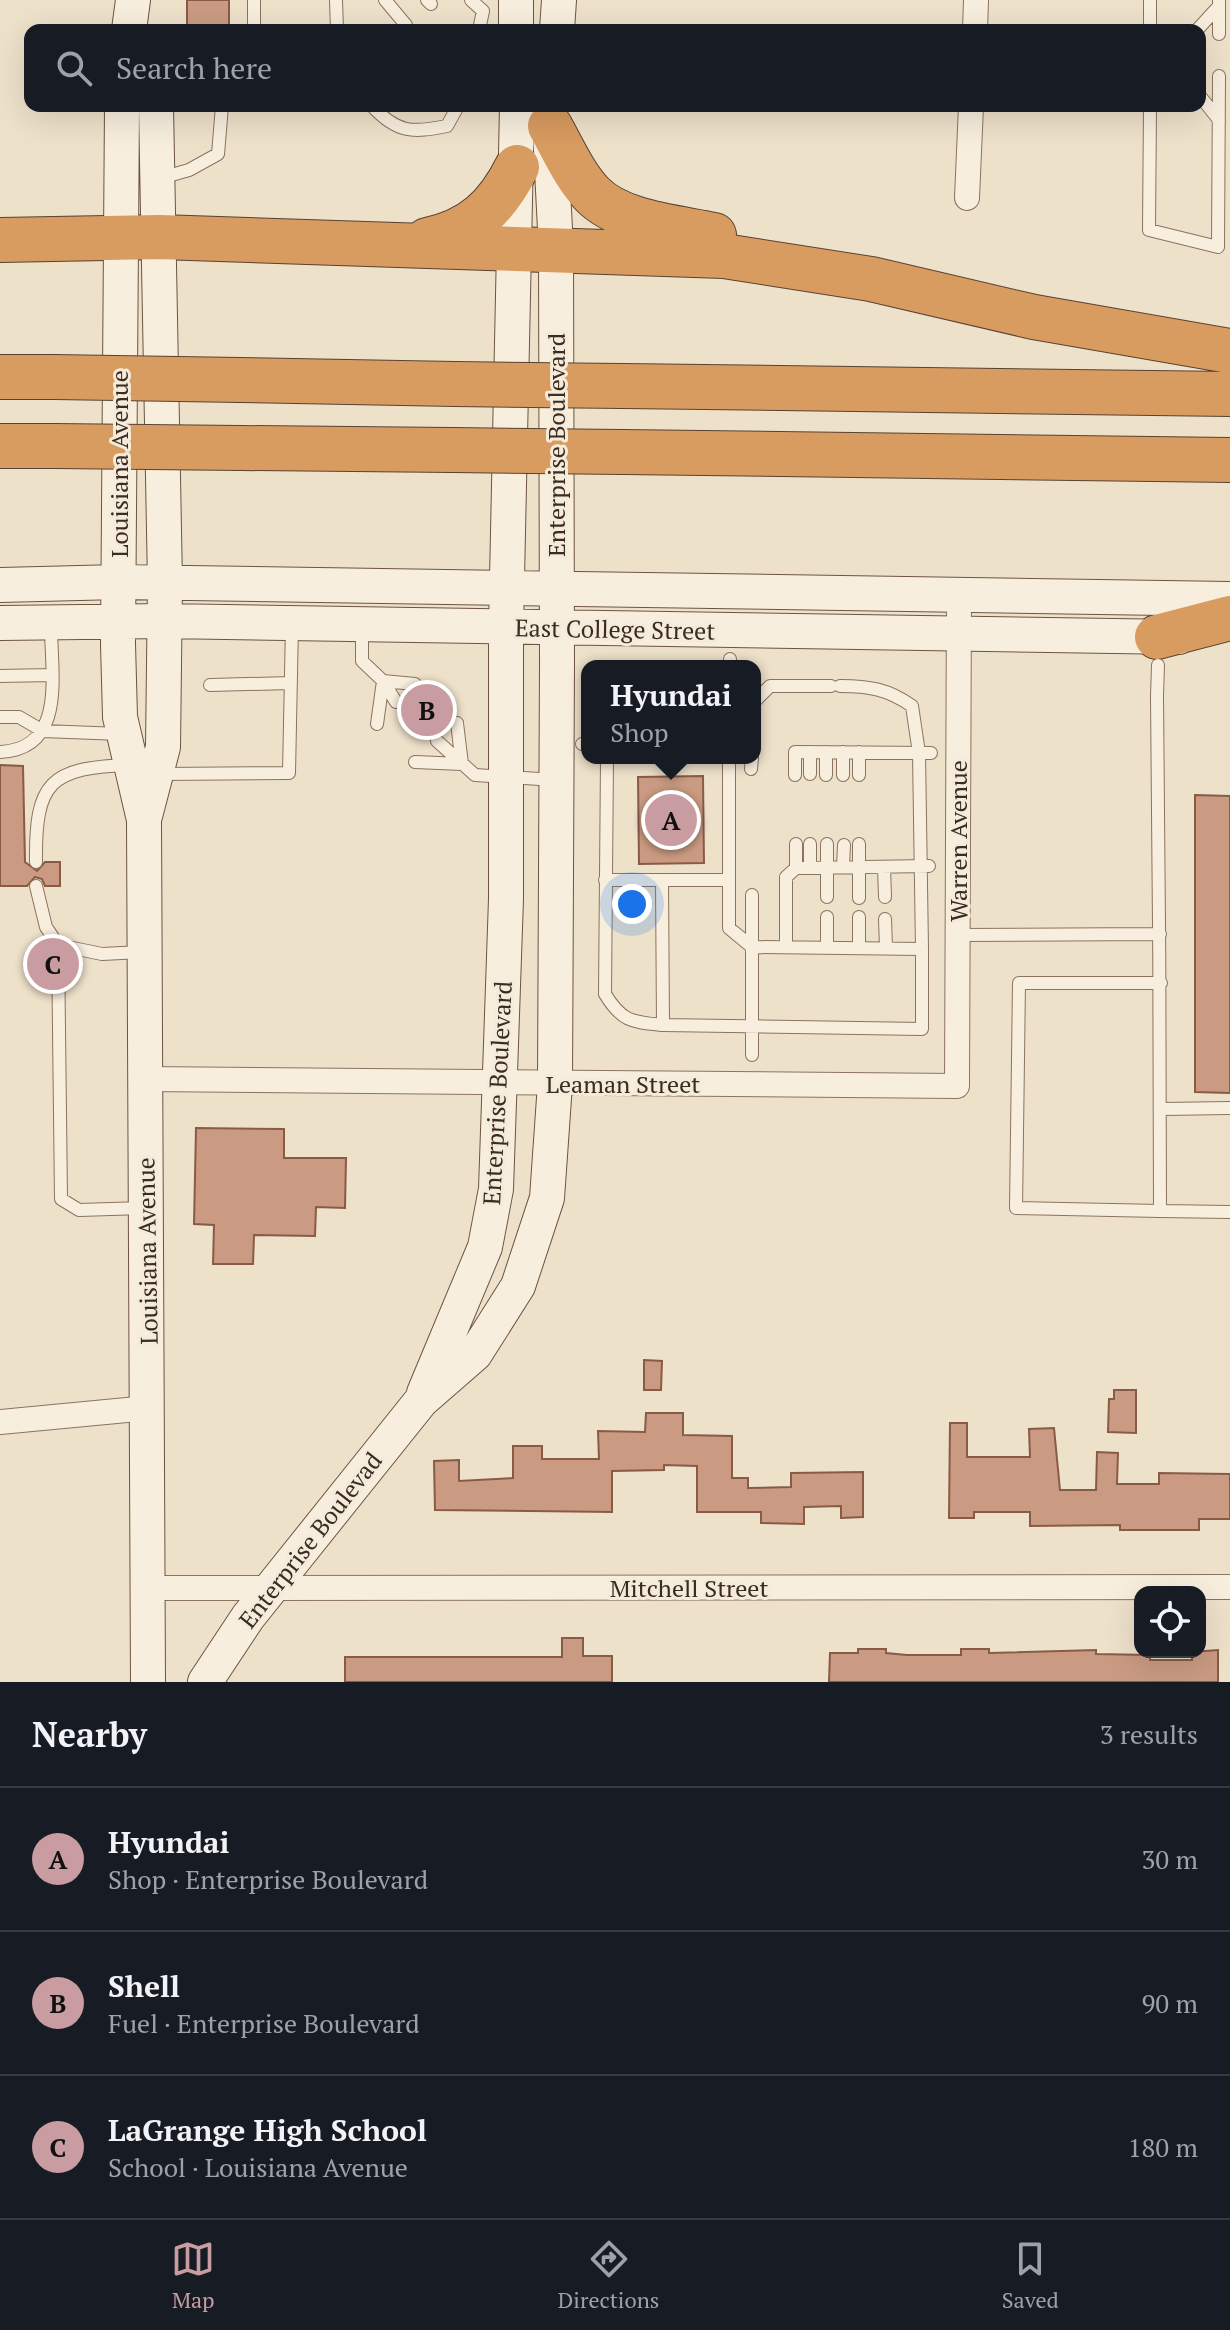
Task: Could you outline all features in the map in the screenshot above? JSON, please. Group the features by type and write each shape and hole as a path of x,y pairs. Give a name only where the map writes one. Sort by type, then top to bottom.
{"highway":[{"path":"539,113 579,179 594,197 615,210 785,251 871,279"},
{"path":"398,246 455,234 470,225 504,193 517,167"},
{"path":"0,240 139,237 724,256 871,279 1034,317 1230,351"},
{"path":"0,377 1230,394"},
{"path":"0,446 1230,460"},
{"path":"1157,651 1230,618"}],"main road":[{"path":"130,24 133,0"},
{"path":"148,0 150,24"},
{"path":"516,0 516,24"},
{"path":"557,24 559,0"},
{"name":"Louisiana Avenue","path":"123,112 139,237 165,583 163,747 137,758"},
{"name":"Louisiana Avenue","path":"148,1682 144,820 118,623 139,237 158,179 156,112"},
{"name":"Enterprise Boulevard","path":"421,1401 485,1247 496,1189 508,778 506,627 512,248 517,167 539,113"},
{"name":"Enterprise Boulevard","path":"421,1401 475,1354 518,1286 547,1198 555,1084 556,249 539,113"},
{"name":"East College Street","path":"0,585 119,582 1230,599"},
{"name":"East College Street","path":"0,623 165,621 958,636 1157,651 1230,639"},
{"name":"Enterprise Boulevad","path":"205,1682 220,1655 421,1401"}],"street":[{"path":"975,24 976,0"},
{"path":"967,198 971,112"},
{"name":"Warren Avenue","path":"957,1086 959,595"},
{"name":"Leaman Street","path":"145,1079 957,1086"},
{"path":"0,1422 148,1408"},
{"name":"Mitchell Street","path":"148,1588 1230,1587"}],"lane":[{"path":"254,0 254,24"},
{"path":"336,0 337,24"},
{"path":"385,0 405,24"},
{"path":"471,0 483,11 480,24"},
{"path":"1150,0 1150,24"},
{"path":"1202,24 1219,3"},
{"path":"1219,3 1219,34"},
{"path":"1150,112 1149,230 1218,247 1219,76"},
{"path":"1206,104 1219,120"},
{"path":"158,179 189,170 218,154 222,112"},
{"path":"378,112 387,122 415,132 447,126 455,112"},
{"path":"0,752 16,751 32,744 43,731 51,713 51,623"},
{"path":"0,717 19,717 43,731 137,758 289,773 293,623"},
{"path":"362,624 362,661 383,681 396,702"},
{"path":"1157,651 1162,1109 1160,1211"},
{"path":"0,676 51,675"},
{"path":"383,681 415,684"},
{"path":"377,724 383,681"},
{"path":"210,685 291,683"},
{"path":"607,764 605,994 617,1013 663,1025 922,1029 922,949 927,866 925,753 912,706 893,692 867,686 770,686 761,695"},
{"path":"457,723 462,764"},
{"path":"437,741 475,775 557,780"},
{"path":"795,775 795,752 925,753"},
{"path":"810,752 810,774"},
{"path":"826,752 826,775"},
{"path":"843,752 843,775"},
{"path":"859,752 859,775"},
{"path":"36,862 36,830 42,801 57,779 83,767 137,758"},
{"path":"415,762 462,764"},
{"path":"729,764 729,928 752,947 922,949"},
{"path":"796,844 796,868"},
{"path":"810,844 810,868"},
{"path":"827,844 827,897"},
{"path":"859,844 859,898"},
{"path":"843,867 844,845"},
{"path":"786,947 786,877 796,868 927,866"},
{"path":"884,867 885,897"},
{"path":"605,880 729,880"},
{"path":"662,880 663,1025"},
{"path":"36,886 46,927 58,945 61,1199 79,1210 147,1208"},
{"path":"752,895 752,1055"},
{"path":"827,917 827,948"},
{"path":"859,917 859,948"},
{"path":"885,919 886,948"},
{"path":"957,935 1160,934"},
{"path":"58,945 102,954 145,952"},
{"path":"1161,983 1019,983 1016,1208 1230,1212"},
{"path":"1162,1109 1230,1108"}],"building":[{"path":"187,0 229,0 229,24 187,24"},
{"path":"0,765 23,766 25,862 37,871 45,862 60,862 60,886 45,886 42,879 35,877 27,886 0,886"},
{"path":"703,776 704,863 639,864 638,777"},
{"path":"1195,795 1230,796 1230,1093 1195,1092"},
{"path":"196,1128 284,1129 284,1158 346,1158 345,1208 316,1207 315,1236 254,1235 253,1264 213,1264 214,1225 194,1224"},
{"path":"644,1360 662,1361 661,1390 644,1390"},
{"path":"1114,1390 1136,1390 1136,1433 1108,1432 1109,1399 1114,1399"},
{"path":"646,1413 683,1413 683,1435 732,1436 732,1478 748,1478 748,1488 791,1487 791,1473 863,1472 863,1517 841,1518 841,1506 804,1507 804,1524 761,1523 761,1512 697,1512 697,1466 664,1465 664,1470 612,1471 612,1512 435,1510 434,1461 459,1460 459,1481 513,1478 513,1446 542,1446 542,1459 599,1459 598,1431 645,1432"},
{"path":"950,1423 967,1423 967,1457 1030,1457 1029,1429 1054,1428 1060,1490 1096,1490 1097,1452 1118,1453 1117,1484 1159,1484 1159,1473 1230,1474 1230,1519 1199,1519 1199,1530 1120,1530 1120,1525 1030,1526 1030,1512 974,1512 974,1518 949,1518"},
{"path":"562,1638 583,1638 583,1656 612,1656 612,1682 345,1682 345,1657 562,1657"},
{"path":"858,1649 886,1649 886,1653 907,1655 961,1655 961,1649 989,1649 989,1653 1096,1650 1096,1654 1134,1655 1134,1658 1150,1660 1192,1660 1206,1658 1206,1651 1218,1650 1218,1682 829,1682 830,1653 858,1653"}],"place":[{"name":"Shell","path":"427,710"},
{"name":"Hyundai","path":"671,820"},
{"name":"LaGrange High School","path":"53,964"}]}
